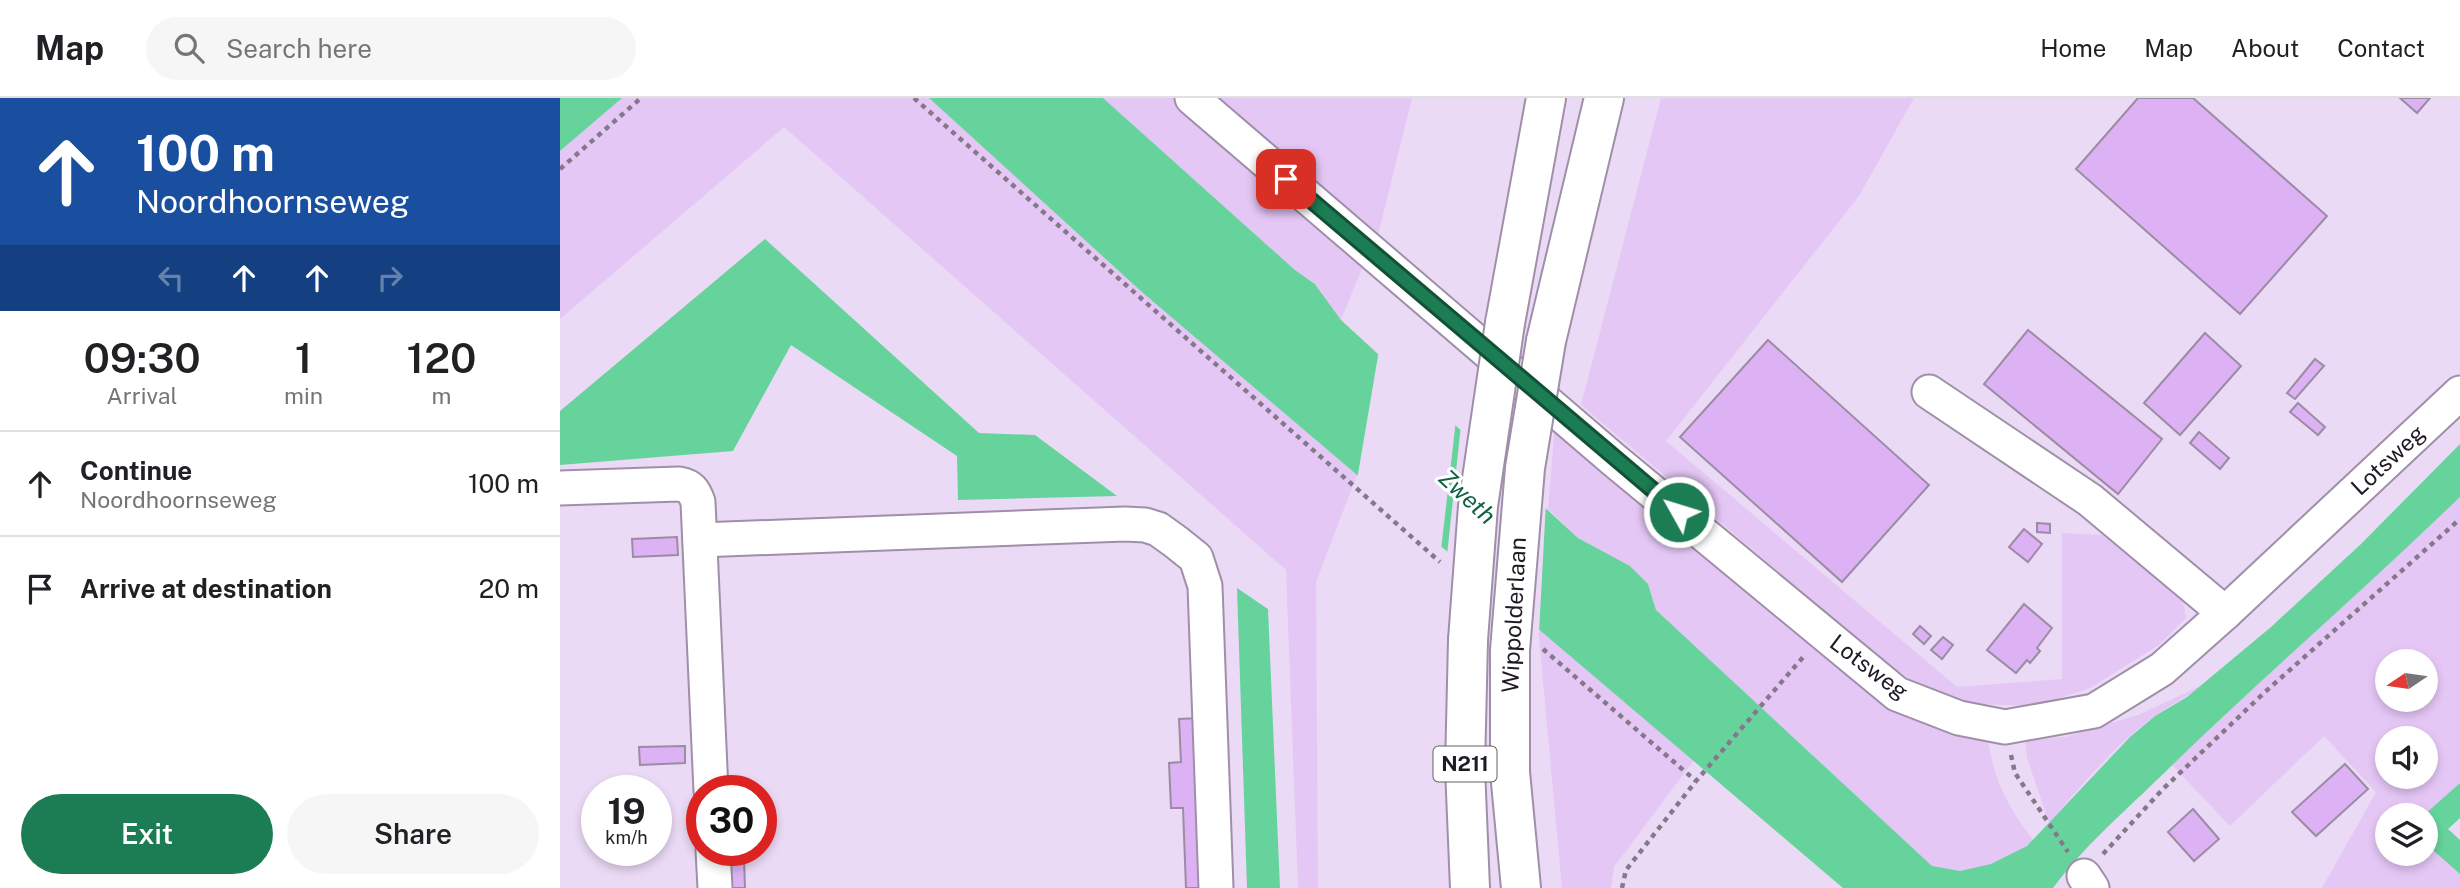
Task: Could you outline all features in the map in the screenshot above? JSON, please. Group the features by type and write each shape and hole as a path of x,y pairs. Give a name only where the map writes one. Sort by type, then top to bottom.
{"main road":[{"name":"Wippolderlaan","path":"1470,888 1465,768 1468,640 1481,480 1505,323 1546,98"},
{"name":"Wippolderlaan","path":"1521,888 1510,772 1522,646 1525,468 1546,341 1604,98"}],"street":[{"name":"Lotsweg","path":"1192,98 1614,460 1897,694 1959,718 2005,727 2094,711 2162,669 2460,393"},
{"path":"1929,392 2090,500 2225,613"},
{"path":"560,488 679,484 688,485 694,492 698,502 710,775"},
{"path":"700,541 1125,524 1158,529 1196,558 1205,586 1216,888"},
{"path":"714,866 715,888"}],"path":[{"path":"560,169 641,98"},
{"path":"914,98 1441,564"},
{"path":"2005,727 2015,773 2088,882 2163,789 2265,692 2346,623 2460,519"},
{"path":"1622,888 1626,870 1696,781 1824,633"},
{"path":"1522,646 1696,781"}],"shaded area":[{"path":"622,98 929,98 1143,293 1357,475 1316,582 1318,888 1298,888 1286,570 784,127 560,319 560,151"},
{"path":"1103,98 1176,98 1363,266 1341,320 1315,283 1295,270"},
{"path":"1208,98 1412,98 1377,239"},
{"path":"1661,98 1914,98 1859,196 1666,441 1957,687 2062,679 2062,533 2102,535 2182,596 2186,618 2159,645 2090,688 2036,706 1975,704 1926,690 1888,664 1581,405"},
{"path":"1555,423 1745,585 1988,739 2003,793 2033,840 2000,862 1979,868 1957,871 1932,866 1656,610 1648,584 1630,566 1578,538 1548,509"},
{"path":"2460,497 2460,783 2438,803 2375,803 2375,866 2438,866 2438,855 2460,874 2460,888 2322,888 2376,792 2324,736 2230,826 2172,765"},
{"path":"1538,627 1694,760 1614,867 1611,888 1562,888"},
{"path":"2200,686 2127,738 2049,823 2027,758 2025,741 2065,737 2138,715"}],"water":[{"path":"560,98 622,98 560,151"},
{"name":"Zweth","path":"929,98 1103,98 1295,270 1315,284 1341,320 1578,538 1630,566 1648,584 1656,610 1932,866 1960,871 1991,864 2027,846 2130,737 2155,716 2187,697 2271,627 2361,544 2460,444 2460,497 2118,817 2077,858 2053,888 1843,888 1143,293"},
{"path":"765,239 979,433 1035,435 1117,496 958,500 957,456 791,345 733,451 560,465 560,411"},
{"path":"1237,588 1268,609 1280,888 1247,888"},
{"path":"2460,783 2460,818 2448,829 2460,840 2460,874 2438,855 2438,803"}],"pier":[{"path":"1379,350 1456,420 1441,550 1357,480"},
{"path":"1461,425 1546,502 1539,633 1447,555"}],"building":[{"path":"2138,98 2193,98 2327,216 2240,314 2076,169"},
{"path":"2400,98 2430,98 2417,113"},
{"path":"2028,330 2162,439 2118,494 1984,384"},
{"path":"2205,333 2241,366 2180,435 2144,403"},
{"path":"1768,340 1929,485 1842,582 1680,437"},
{"path":"2315,359 2324,366 2295,399 2287,393"},
{"path":"2298,403 2325,427 2318,435 2290,412"},
{"path":"2199,432 2229,458 2220,469 2190,443"},
{"path":"2037,523 2050,524 2050,533 2037,532"},
{"path":"2024,529 2042,544 2028,562 2009,547"},
{"path":"677,537 678,555 633,557 632,539"},
{"path":"2024,604 2052,628 2037,648 2040,651 2030,663 2027,660 2016,673 1987,650"},
{"path":"1920,626 1931,636 1924,644 1913,634"},
{"path":"1943,637 1953,645 1942,659 1931,650"},
{"path":"1201,718 1208,888 1186,888 1183,808 1171,808 1169,763 1181,762 1179,719"},
{"path":"685,746 685,763 640,765 639,747"},
{"path":"2345,764 2368,789 2316,836 2292,812"},
{"path":"2193,809 2219,839 2194,861 2168,832"},
{"path":"727,866 744,866 745,888 728,888"}],"route":[{"path":"1286,179 1614,460 1679,512"}]}
